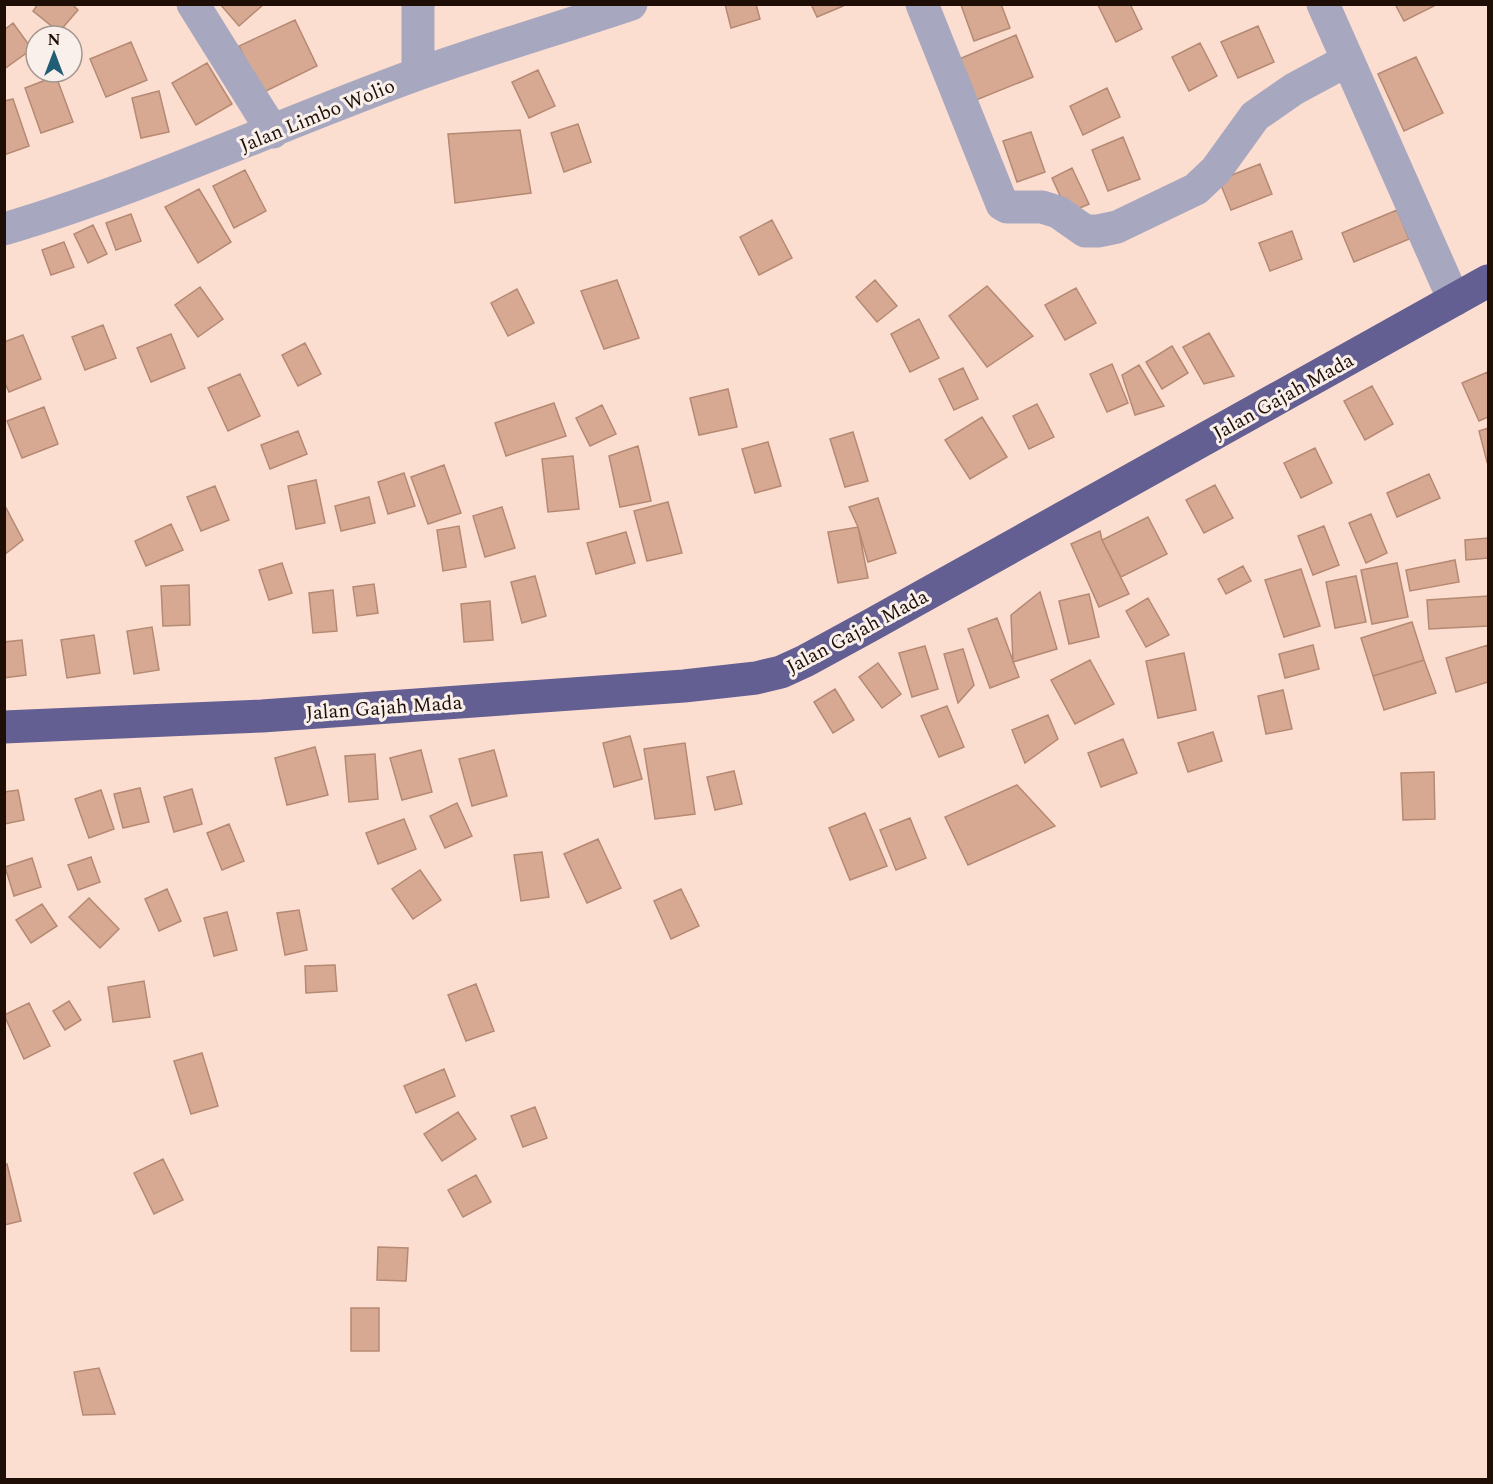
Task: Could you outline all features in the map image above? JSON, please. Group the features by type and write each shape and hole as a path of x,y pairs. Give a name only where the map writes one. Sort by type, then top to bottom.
{"highway":[{"name":"Jalan Gajah Mada","path":"4,727 262,716 672,687 756,678 780,672 871,625 1488,281"}],"street":[{"path":"193,4 273,132"},
{"path":"418,4 418,74"},
{"name":"Jalan Limbo Wolio","path":"4,229 68,210 418,74 631,4"},
{"path":"922,4 1002,204 1015,208 1042,207 1058,212 1085,231 1117,227 1196,189 1216,170 1226,152 1255,116 1294,89 1348,60"},
{"path":"1328,6 1348,60 1454,300"}],"building":[{"path":"38,4 72,4 78,10 66,24 49,24 33,11"},
{"path":"220,4 264,4 239,26"},
{"path":"725,4 756,4 760,19 731,28"},
{"path":"811,4 842,4 843,6 817,17"},
{"path":"1001,4 1010,28 974,41 961,5"},
{"path":"1130,4 1142,29 1116,42 1098,5"},
{"path":"1395,4 1433,4 1434,6 1404,21"},
{"path":"295,20 317,66 262,93 239,46"},
{"path":"13,23 24,38 24,55 4,69 4,30"},
{"path":"1258,26 1274,62 1238,78 1221,42"},
{"path":"1016,35 1033,77 976,100 957,60"},
{"path":"131,42 147,80 106,97 90,59"},
{"path":"1200,43 1217,76 1189,91 1172,57"},
{"path":"1416,57 1443,113 1404,131 1378,74"},
{"path":"207,63 232,104 196,125 172,83"},
{"path":"538,70 555,106 529,118 512,82"},
{"path":"35,84 59,84 73,122 41,133 25,88"},
{"path":"1107,88 1120,117 1083,135 1070,106"},
{"path":"159,91 169,132 141,138 132,98"},
{"path":"13,99 29,146 4,155 4,101"},
{"path":"578,124 591,162 564,172 551,133"},
{"path":"520,130 531,193 455,203 448,134"},
{"path":"1031,132 1045,172 1017,182 1003,141"},
{"path":"1123,137 1140,179 1108,191 1092,150"},
{"path":"1260,164 1272,194 1231,210 1219,180"},
{"path":"1072,168 1089,204 1068,213 1052,178"},
{"path":"245,170 266,211 234,228 213,186"},
{"path":"199,189 231,242 198,263 165,207"},
{"path":"1397,210 1409,239 1354,262 1342,233"},
{"path":"131,214 141,241 116,250 106,223"},
{"path":"772,220 792,258 759,275 740,237"},
{"path":"93,225 107,254 88,263 74,234"},
{"path":"1292,231 1302,259 1270,271 1259,243"},
{"path":"64,242 74,267 51,275 42,250"},
{"path":"617,280 639,338 604,349 581,291"},
{"path":"875,280 897,306 877,322 856,297"},
{"path":"987,286 1033,336 987,367 949,316"},
{"path":"200,287 223,319 198,337 175,305"},
{"path":"1076,288 1096,323 1065,340 1045,305"},
{"path":"517,289 534,323 508,336 491,303"},
{"path":"919,319 939,358 910,372 891,334"},
{"path":"103,325 116,358 85,370 72,337"},
{"path":"1209,333 1234,376 1204,384 1183,347"},
{"path":"171,334 185,368 151,382 137,348"},
{"path":"23,335 41,379 9,392 4,381 4,342"},
{"path":"305,343 321,374 298,386 282,355"},
{"path":"1172,346 1188,373 1162,389 1146,362"},
{"path":"1112,364 1128,403 1107,412 1090,374"},
{"path":"1139,365 1164,406 1135,415 1122,375"},
{"path":"963,368 978,399 954,410 939,379"},
{"path":"1488,372 1488,417 1479,421 1462,383"},
{"path":"240,374 260,416 228,431 208,388"},
{"path":"1372,386 1393,424 1365,440 1344,401"},
{"path":"728,389 737,427 699,435 690,398"},
{"path":"554,403 566,436 506,456 495,423"},
{"path":"1037,404 1054,437 1029,449 1013,416"},
{"path":"602,405 616,434 590,446 576,418"},
{"path":"44,407 58,444 22,458 7,421"},
{"path":"982,417 1007,457 970,479 945,440"},
{"path":"1488,428 1488,461 1487,462 1479,431"},
{"path":"298,431 307,454 270,469 261,445"},
{"path":"853,432 868,481 845,487 830,439"},
{"path":"768,442 781,486 755,493 742,449"},
{"path":"638,446 651,501 620,507 609,456"},
{"path":"1315,448 1332,483 1301,498 1284,463"},
{"path":"573,456 579,509 548,512 542,459"},
{"path":"444,465 461,513 428,524 411,477"},
{"path":"404,473 415,506 388,514 378,482"},
{"path":"1429,474 1440,498 1397,517 1387,493"},
{"path":"316,480 325,523 296,529 288,486"},
{"path":"1215,485 1233,518 1204,533 1186,500"},
{"path":"215,486 229,520 201,531 187,497"},
{"path":"369,497 375,523 341,531 335,506"},
{"path":"878,498 896,553 868,562 858,527 849,507"},
{"path":"668,502 682,553 647,561 634,511"},
{"path":"4,504 23,540 4,555"},
{"path":"502,507 515,548 485,557 473,516"},
{"path":"1371,514 1387,553 1366,563 1349,523"},
{"path":"1148,517 1167,554 1121,577 1102,540"},
{"path":"171,524 183,550 146,566 135,541"},
{"path":"459,526 466,567 443,571 437,530"},
{"path":"1324,526 1339,565 1313,575 1298,536"},
{"path":"858,527 868,578 838,583 828,532"},
{"path":"1100,531 1102,540 1129,594 1099,607 1071,544"},
{"path":"626,532 635,563 596,574 587,543"},
{"path":"1488,538 1488,558 1466,560 1465,540"},
{"path":"1455,560 1459,582 1410,591 1406,570"},
{"path":"282,563 292,593 269,600 259,570"},
{"path":"1397,563 1408,617 1372,624 1361,570"},
{"path":"1243,566 1251,581 1226,594 1218,579"},
{"path":"1301,569 1320,626 1284,637 1265,580"},
{"path":"535,576 546,616 522,623 511,582"},
{"path":"1356,576 1366,622 1335,628 1326,582"},
{"path":"374,584 378,613 357,616 353,587"},
{"path":"189,585 190,625 163,626 161,586"},
{"path":"333,590 337,631 313,633 309,593"},
{"path":"1040,592 1057,649 1013,662 1011,615"},
{"path":"1089,594 1099,637 1069,644 1059,601"},
{"path":"1488,596 1488,626 1429,629 1427,600"},
{"path":"1148,598 1169,635 1146,647 1126,611"},
{"path":"490,601 493,640 464,642 461,604"},
{"path":"997,618 1019,677 990,688 968,629"},
{"path":"1412,622 1424,660 1373,676 1361,638"},
{"path":"152,627 159,670 134,674 127,631"},
{"path":"94,635 100,673 67,678 61,640"},
{"path":"22,640 26,675 4,678 4,642"},
{"path":"1313,645 1319,669 1285,678 1279,654"},
{"path":"1488,645 1488,682 1456,692 1446,658"},
{"path":"925,646 938,689 912,697 899,653"},
{"path":"963,649 974,685 958,703 944,654"},
{"path":"1184,653 1196,710 1158,718 1146,661"},
{"path":"1090,660 1114,704 1075,724 1051,680"},
{"path":"1424,660 1436,693 1384,710 1373,676"},
{"path":"878,663 901,694 882,708 859,677"},
{"path":"835,689 854,720 833,733 814,702"},
{"path":"1283,690 1292,729 1266,734 1258,696"},
{"path":"947,706 964,747 939,757 921,716"},
{"path":"1048,715 1058,739 1025,763 1012,730"},
{"path":"1213,732 1222,761 1188,772 1178,743"},
{"path":"630,736 642,779 614,787 603,743"},
{"path":"1123,739 1137,773 1101,787 1088,753"},
{"path":"685,743 695,814 655,819 644,749"},
{"path":"315,747 328,795 287,805 275,758"},
{"path":"421,750 432,792 402,800 390,758"},
{"path":"494,750 507,796 472,806 459,759"},
{"path":"375,754 378,799 349,802 345,756"},
{"path":"734,771 742,804 715,810 707,777"},
{"path":"1434,772 1435,819 1403,820 1401,773"},
{"path":"1017,785 1055,826 968,865 945,817"},
{"path":"140,788 149,822 123,828 114,794"},
{"path":"192,789 202,824 174,832 164,797"},
{"path":"18,790 24,820 4,824 4,792"},
{"path":"101,790 114,829 89,838 75,799"},
{"path":"457,803 472,836 445,848 430,816"},
{"path":"865,813 887,866 850,880 829,828"},
{"path":"910,818 926,858 896,870 880,830"},
{"path":"404,819 416,849 378,864 366,833"},
{"path":"229,824 244,861 222,870 207,833"},
{"path":"598,839 621,888 587,903 564,854"},
{"path":"542,852 549,897 521,901 514,855"},
{"path":"91,857 100,882 78,890 68,865"},
{"path":"32,858 41,887 14,896 5,867"},
{"path":"420,870 441,900 413,919 392,889"},
{"path":"167,889 181,921 159,931 145,899"},
{"path":"681,889 699,926 671,939 654,901"},
{"path":"89,898 119,929 100,948 69,917"},
{"path":"42,904 57,926 31,943 16,920"},
{"path":"299,910 307,950 285,955 277,913"},
{"path":"227,912 237,950 214,956 204,918"},
{"path":"335,965 337,991 306,993 305,966"},
{"path":"144,981 150,1017 113,1022 108,987"},
{"path":"476,984 494,1031 466,1041 448,995"},
{"path":"69,1001 81,1020 65,1030 53,1011"},
{"path":"29,1003 50,1046 24,1059 4,1015"},
{"path":"202,1053 218,1106 191,1114 174,1061"},
{"path":"444,1069 455,1096 416,1113 404,1086"},
{"path":"535,1107 547,1138 523,1147 511,1116"},
{"path":"458,1112 476,1139 442,1161 424,1134"},
{"path":"163,1159 183,1200 154,1214 134,1173"},
{"path":"7,1164 21,1221 4,1225 4,1165"},
{"path":"476,1175 491,1202 463,1217 448,1190"},
{"path":"378,1247 408,1248 406,1281 377,1280"},
{"path":"351,1308 379,1308 379,1351 351,1351"},
{"path":"99,1368 115,1414 83,1415 74,1372"}]}
